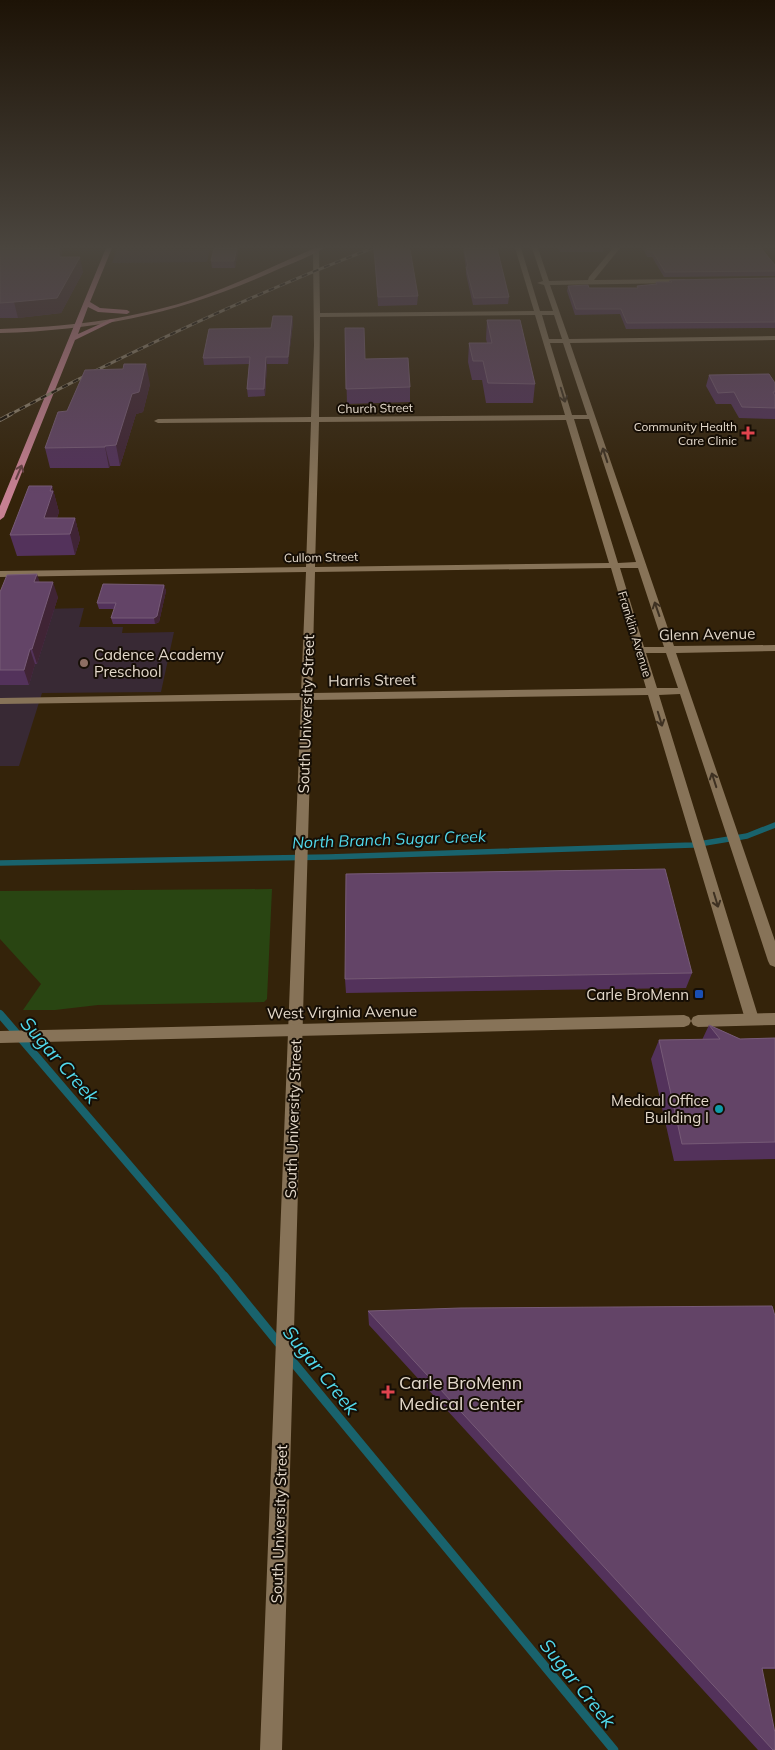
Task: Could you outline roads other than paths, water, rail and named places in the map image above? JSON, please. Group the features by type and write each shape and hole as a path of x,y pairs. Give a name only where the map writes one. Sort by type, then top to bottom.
{"main road":[{"path":"0,331 13,330"},
{"path":"0,517 77,330"},
{"path":"74,338 92,330"}],"street":[{"name":"South University Street","path":"272,1750 286,1275 303,831 317,330"},
{"name":"Franklin Avenue","path":"543,330 752,1019"},
{"name":"Franklin Avenue","path":"563,330 775,961"},
{"path":"547,341 775,338"},
{"name":"Church Street","path":"158,421 592,417"},
{"name":"Cullom Street","path":"0,574 642,565"},
{"name":"Glenn Avenue","path":"640,650 775,648"},
{"name":"Harris Street","path":"0,700 684,690"},
{"name":"West Virginia Avenue","path":"0,1037 775,1019"}],"waterway":[{"name":"North Branch Sugar Creek","path":"0,863 329,857 693,845 747,836 775,825"},
{"name":"Sugar Creek","path":"0,1014 225,1277"},
{"name":"Sugar Creek","path":"224,1276 281,1346"},
{"name":"Sugar Creek","path":"288,1356 614,1750"}],"railway":[{"path":"9,415 180,330"},
{"path":"0,420 11,414"}],"place":[{"name":"Community Health Care Clinic","path":"748,433"},
{"name":"Cadence Academy Preschool","path":"84,663"},
{"name":"Carle BroMenn","path":"699,994"},
{"name":"Medical Office Building I","path":"719,1109"},
{"name":"Carle BroMenn Medical Center","path":"388,1392"}]}
